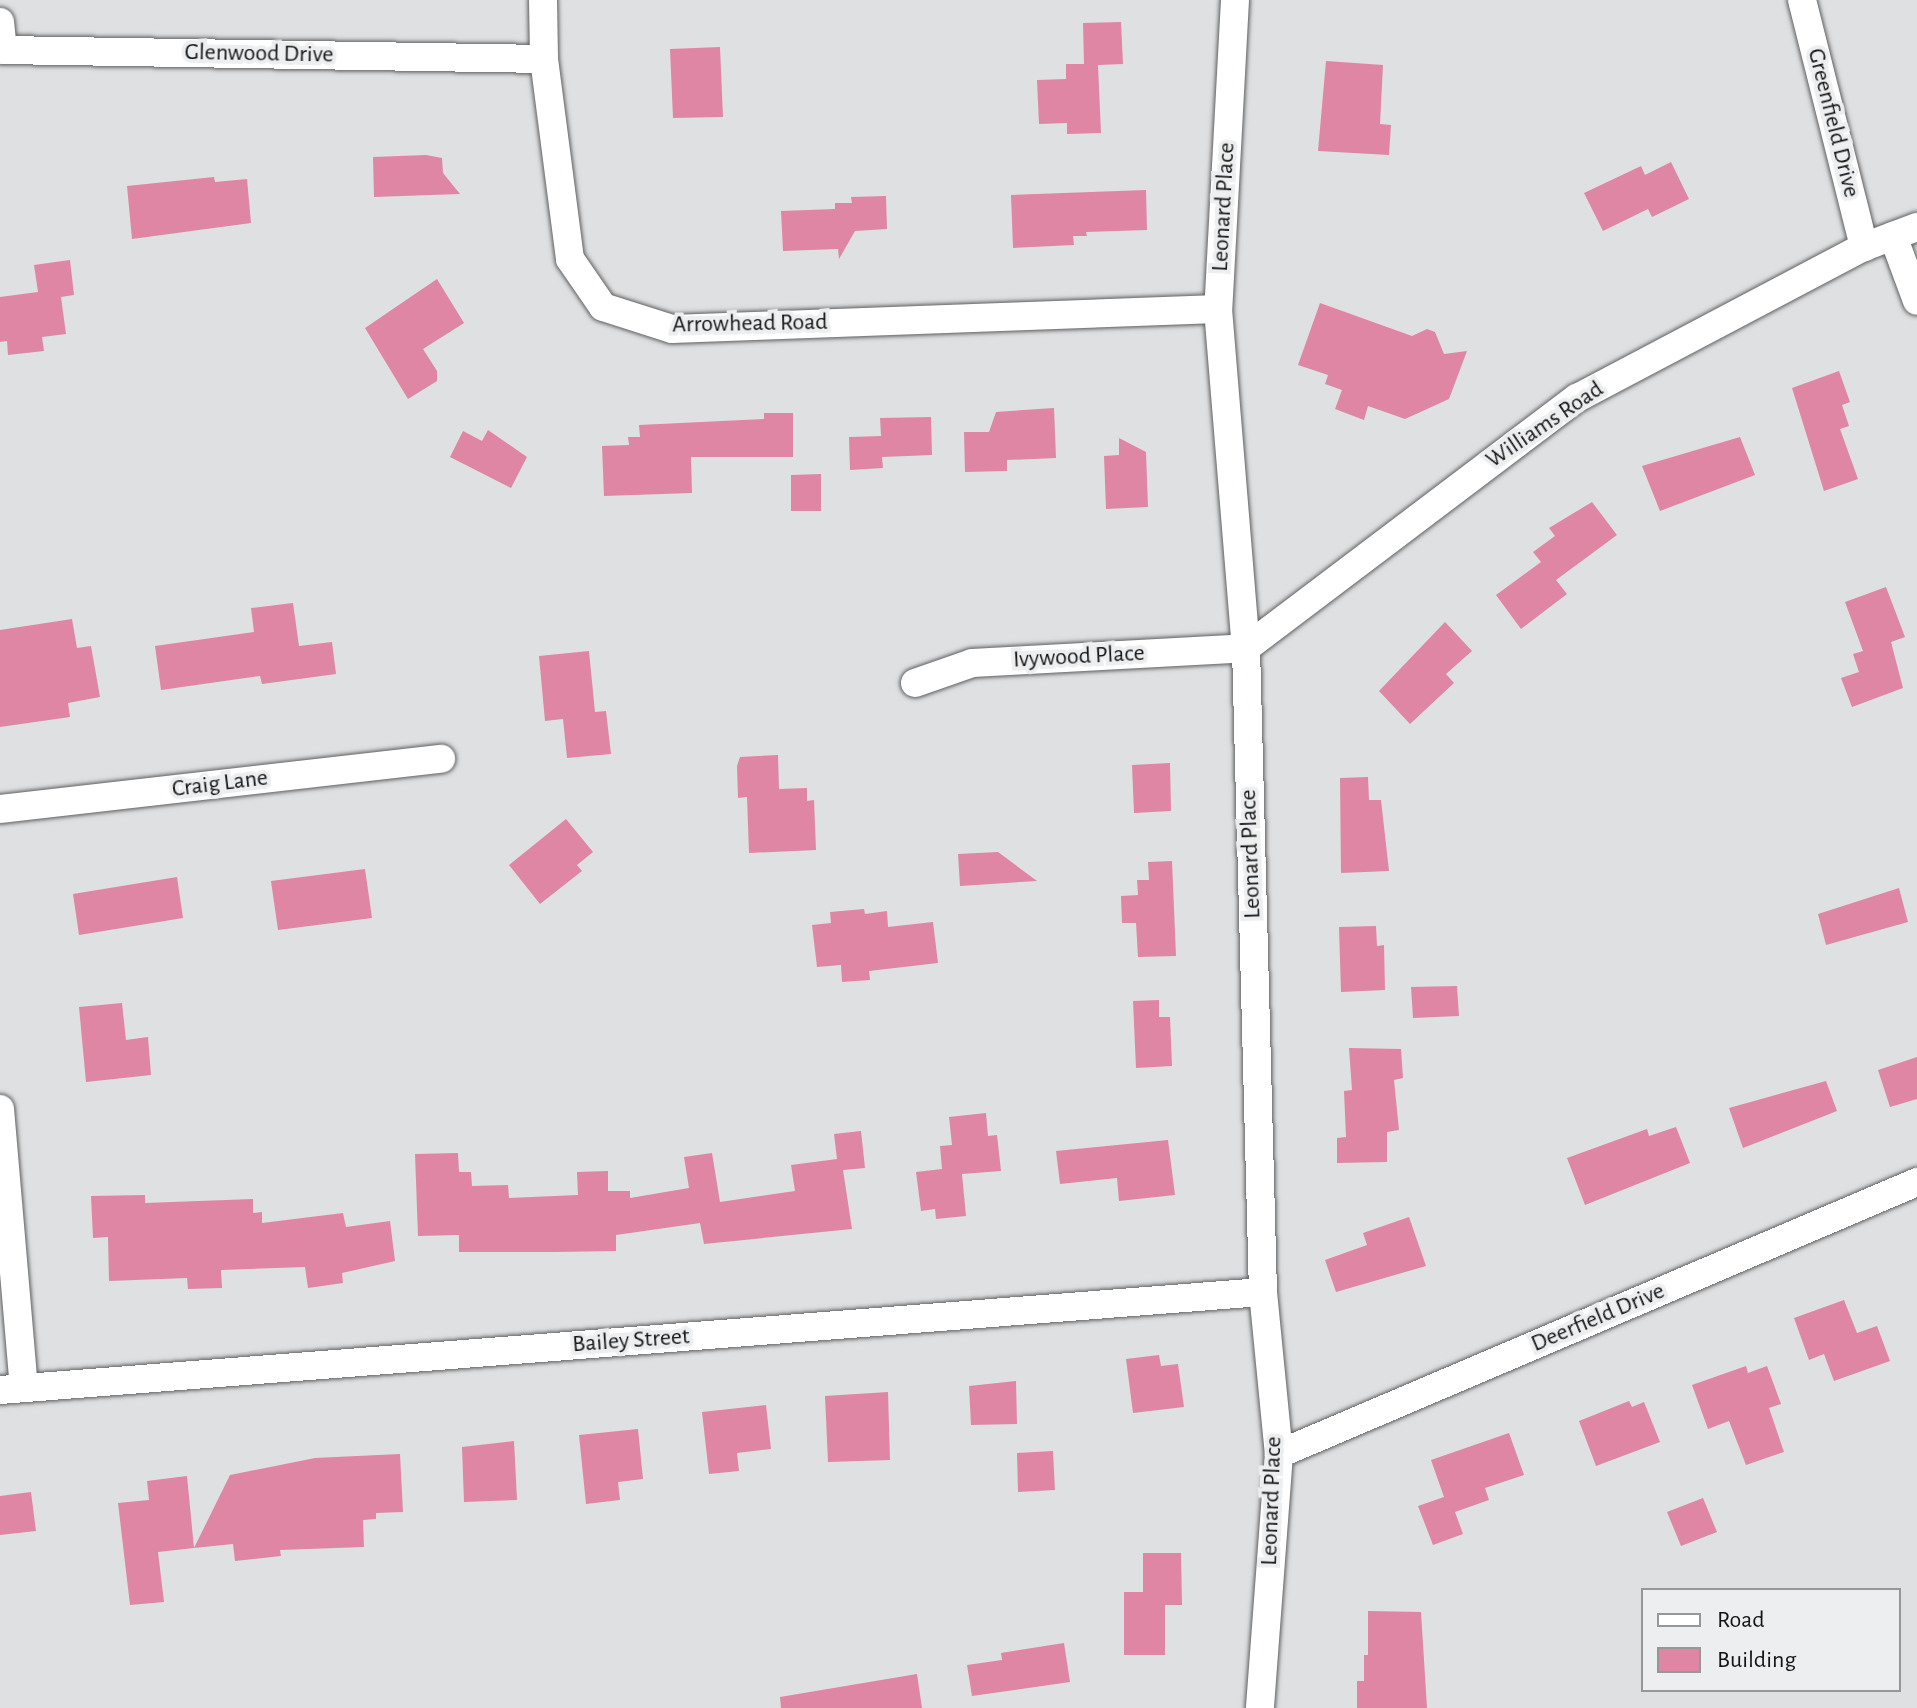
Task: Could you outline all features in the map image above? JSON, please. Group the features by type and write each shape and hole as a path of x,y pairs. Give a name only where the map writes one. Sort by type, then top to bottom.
{"street":[{"name":"Arrowhead Road","path":"543,0 544,59 570,259 603,307 672,329 1218,309"},
{"name":"Leonard Place","path":"1235,0 1218,309 1246,648 1263,1292 1279,1454 1260,1708"},
{"name":"Greenfield Drive","path":"1802,0 1864,247"},
{"name":"Glenwood Drive","path":"0,22 1,57 544,59"},
{"name":"Williams Road","path":"1246,648 1577,398 1864,247 1905,232"},
{"path":"1905,232 1917,301"},
{"name":"Ivywood Place","path":"915,683 972,663 1246,648"},
{"name":"Craig Lane","path":"0,809 441,759"},
{"path":"0,1109 12,1389"},
{"name":"Deerfield Drive","path":"1279,1454 1917,1182"},
{"name":"Bailey Street","path":"12,1389 1263,1292"}],"building":[{"path":"1121,22 1123,64 1098,65 1101,133 1067,134 1067,123 1039,124 1037,80 1066,79 1066,64 1084,64 1083,23"},
{"path":"720,47 723,117 673,118 670,49"},
{"path":"1326,61 1383,65 1380,124 1391,125 1389,155 1318,151"},
{"path":"426,155 442,158 443,173 460,194 374,197 373,157"},
{"path":"1671,162 1689,199 1652,217 1648,209 1603,231 1584,193 1641,166 1645,175"},
{"path":"214,177 215,182 247,179 251,223 132,239 127,186"},
{"path":"1146,190 1147,230 1086,232 1087,236 1073,236 1074,245 1013,248 1011,195"},
{"path":"886,196 887,229 855,231 839,259 838,249 783,251 781,211 835,209 835,203 852,203 851,197"},
{"path":"70,260 74,295 61,297 66,334 42,337 44,351 8,355 7,341 0,342 0,297 38,292 34,265"},
{"path":"437,279 464,323 423,349 437,371 437,381 408,399 365,328"},
{"path":"1320,303 1412,336 1427,329 1435,332 1444,354 1467,351 1449,399 1405,419 1368,406 1364,420 1335,409 1342,390 1325,384 1328,375 1298,365"},
{"path":"1839,371 1850,402 1842,405 1849,426 1840,429 1858,479 1824,491 1792,388"},
{"path":"1054,408 1056,458 1007,460 1007,471 965,472 964,432 989,432 996,412"},
{"path":"764,413 793,413 793,457 691,457 692,493 604,496 602,446 629,445 628,437 640,437 639,425 764,419"},
{"path":"931,417 932,455 882,457 883,468 850,470 849,437 881,436 880,418"},
{"path":"488,430 527,457 511,488 450,457 463,431 482,441"},
{"path":"1740,437 1755,475 1660,511 1642,466"},
{"path":"1119,438 1146,452 1148,507 1106,509 1104,456 1119,455"},
{"path":"821,474 821,511 791,511 791,475"},
{"path":"1592,502 1617,535 1556,580 1567,594 1521,629 1496,595 1541,562 1533,552 1555,536 1549,528"},
{"path":"1886,587 1905,637 1891,642 1903,688 1852,707 1841,678 1859,672 1853,654 1863,651 1845,602"},
{"path":"293,603 299,646 332,642 336,674 262,684 260,676 161,690 155,646 254,632 251,608"},
{"path":"72,619 77,648 91,646 100,697 68,703 70,717 0,727 0,630"},
{"path":"1445,622 1472,651 1446,674 1454,683 1410,724 1379,691"},
{"path":"589,651 595,712 606,711 611,754 567,758 563,719 545,721 539,656"},
{"path":"778,755 779,789 807,788 807,801 814,800 816,850 749,853 747,797 738,798 737,766 740,757"},
{"path":"1170,763 1171,811 1134,813 1132,765"},
{"path":"1368,777 1369,800 1381,800 1389,871 1341,873 1340,778"},
{"path":"566,819 593,852 577,865 582,871 540,904 509,865"},
{"path":"998,852 1037,881 960,886 958,854"},
{"path":"1172,861 1176,956 1138,957 1136,923 1122,923 1121,896 1138,895 1137,880 1149,880 1148,862"},
{"path":"365,869 372,918 278,930 271,881"},
{"path":"177,877 183,918 79,935 73,894"},
{"path":"1899,888 1908,922 1826,945 1818,914"},
{"path":"864,909 865,914 887,911 888,927 933,922 938,963 869,971 870,980 842,982 841,965 817,967 812,925 831,923 830,912"},
{"path":"1376,926 1377,946 1384,945 1385,990 1341,992 1339,927"},
{"path":"1457,986 1459,1016 1413,1018 1411,987"},
{"path":"1159,1000 1159,1017 1170,1017 1172,1066 1136,1068 1133,1001"},
{"path":"122,1003 126,1040 148,1037 151,1075 86,1082 79,1007"},
{"path":"1349,1048 1401,1049 1403,1078 1394,1080 1399,1130 1387,1132 1387,1162 1337,1163 1337,1138 1346,1137 1344,1091 1352,1090"},
{"path":"1917,1057 1917,1099 1890,1107 1878,1070"},
{"path":"1826,1081 1837,1111 1743,1148 1729,1108"},
{"path":"986,1113 988,1136 997,1135 1001,1171 962,1174 966,1216 936,1219 935,1209 921,1211 916,1172 942,1169 940,1146 952,1145 949,1117"},
{"path":"1676,1127 1690,1163 1585,1205 1567,1158 1647,1129 1649,1136"},
{"path":"861,1131 865,1168 843,1170 852,1229 704,1244 700,1223 616,1235 616,1251 555,1252 459,1252 459,1235 418,1236 415,1154 458,1153 459,1172 471,1172 472,1186 508,1185 509,1198 578,1195 577,1172 608,1171 608,1191 630,1191 630,1198 689,1188 684,1157 712,1153 720,1202 795,1191 791,1165 837,1159 834,1134"},
{"path":"1168,1140 1175,1195 1119,1201 1117,1178 1060,1184 1056,1151"},
{"path":"145,1195 145,1203 253,1199 253,1213 262,1212 262,1223 343,1213 346,1227 390,1221 395,1261 342,1273 343,1283 308,1288 305,1267 221,1270 222,1288 188,1289 187,1278 109,1281 108,1237 93,1238 91,1196"},
{"path":"1409,1217 1426,1266 1336,1292 1325,1260 1367,1245 1363,1233"},
{"path":"1844,1300 1857,1333 1877,1326 1890,1361 1834,1381 1824,1354 1809,1360 1794,1318"},
{"path":"1159,1355 1161,1366 1178,1364 1184,1407 1133,1413 1126,1359"},
{"path":"1746,1366 1748,1373 1767,1366 1781,1404 1769,1408 1784,1452 1746,1465 1729,1421 1708,1429 1692,1385"},
{"path":"1016,1381 1017,1424 971,1425 969,1386"},
{"path":"888,1392 890,1460 828,1462 825,1396"},
{"path":"1629,1401 1632,1407 1644,1402 1660,1442 1596,1466 1579,1421"},
{"path":"766,1405 771,1449 737,1453 739,1471 709,1474 702,1412"},
{"path":"638,1429 643,1479 618,1482 620,1500 586,1504 579,1435"},
{"path":"1509,1433 1524,1475 1485,1488 1489,1500 1455,1512 1463,1534 1433,1545 1418,1506 1444,1497 1431,1460"},
{"path":"514,1441 517,1500 464,1502 462,1447"},
{"path":"1053,1451 1055,1490 1018,1492 1017,1453"},
{"path":"400,1454 403,1512 376,1513 376,1519 363,1520 364,1547 280,1550 281,1556 235,1561 233,1544 194,1548 230,1475 315,1458"},
{"path":"187,1476 194,1548 158,1552 164,1602 130,1605 118,1503 149,1500 147,1481"},
{"path":"31,1492 36,1531 0,1535 0,1496"},
{"path":"1703,1498 1717,1532 1681,1546 1667,1512"},
{"path":"1143,1553 1181,1553 1182,1605 1165,1605 1165,1655 1124,1655 1124,1592 1143,1592"},
{"path":"1368,1611 1421,1612 1427,1708 1357,1708 1357,1681 1364,1681 1364,1655 1368,1655"},
{"path":"1064,1643 1070,1682 972,1696 967,1665 1002,1660 1001,1653"},
{"path":"917,1674 922,1708 781,1708 780,1697"}]}
